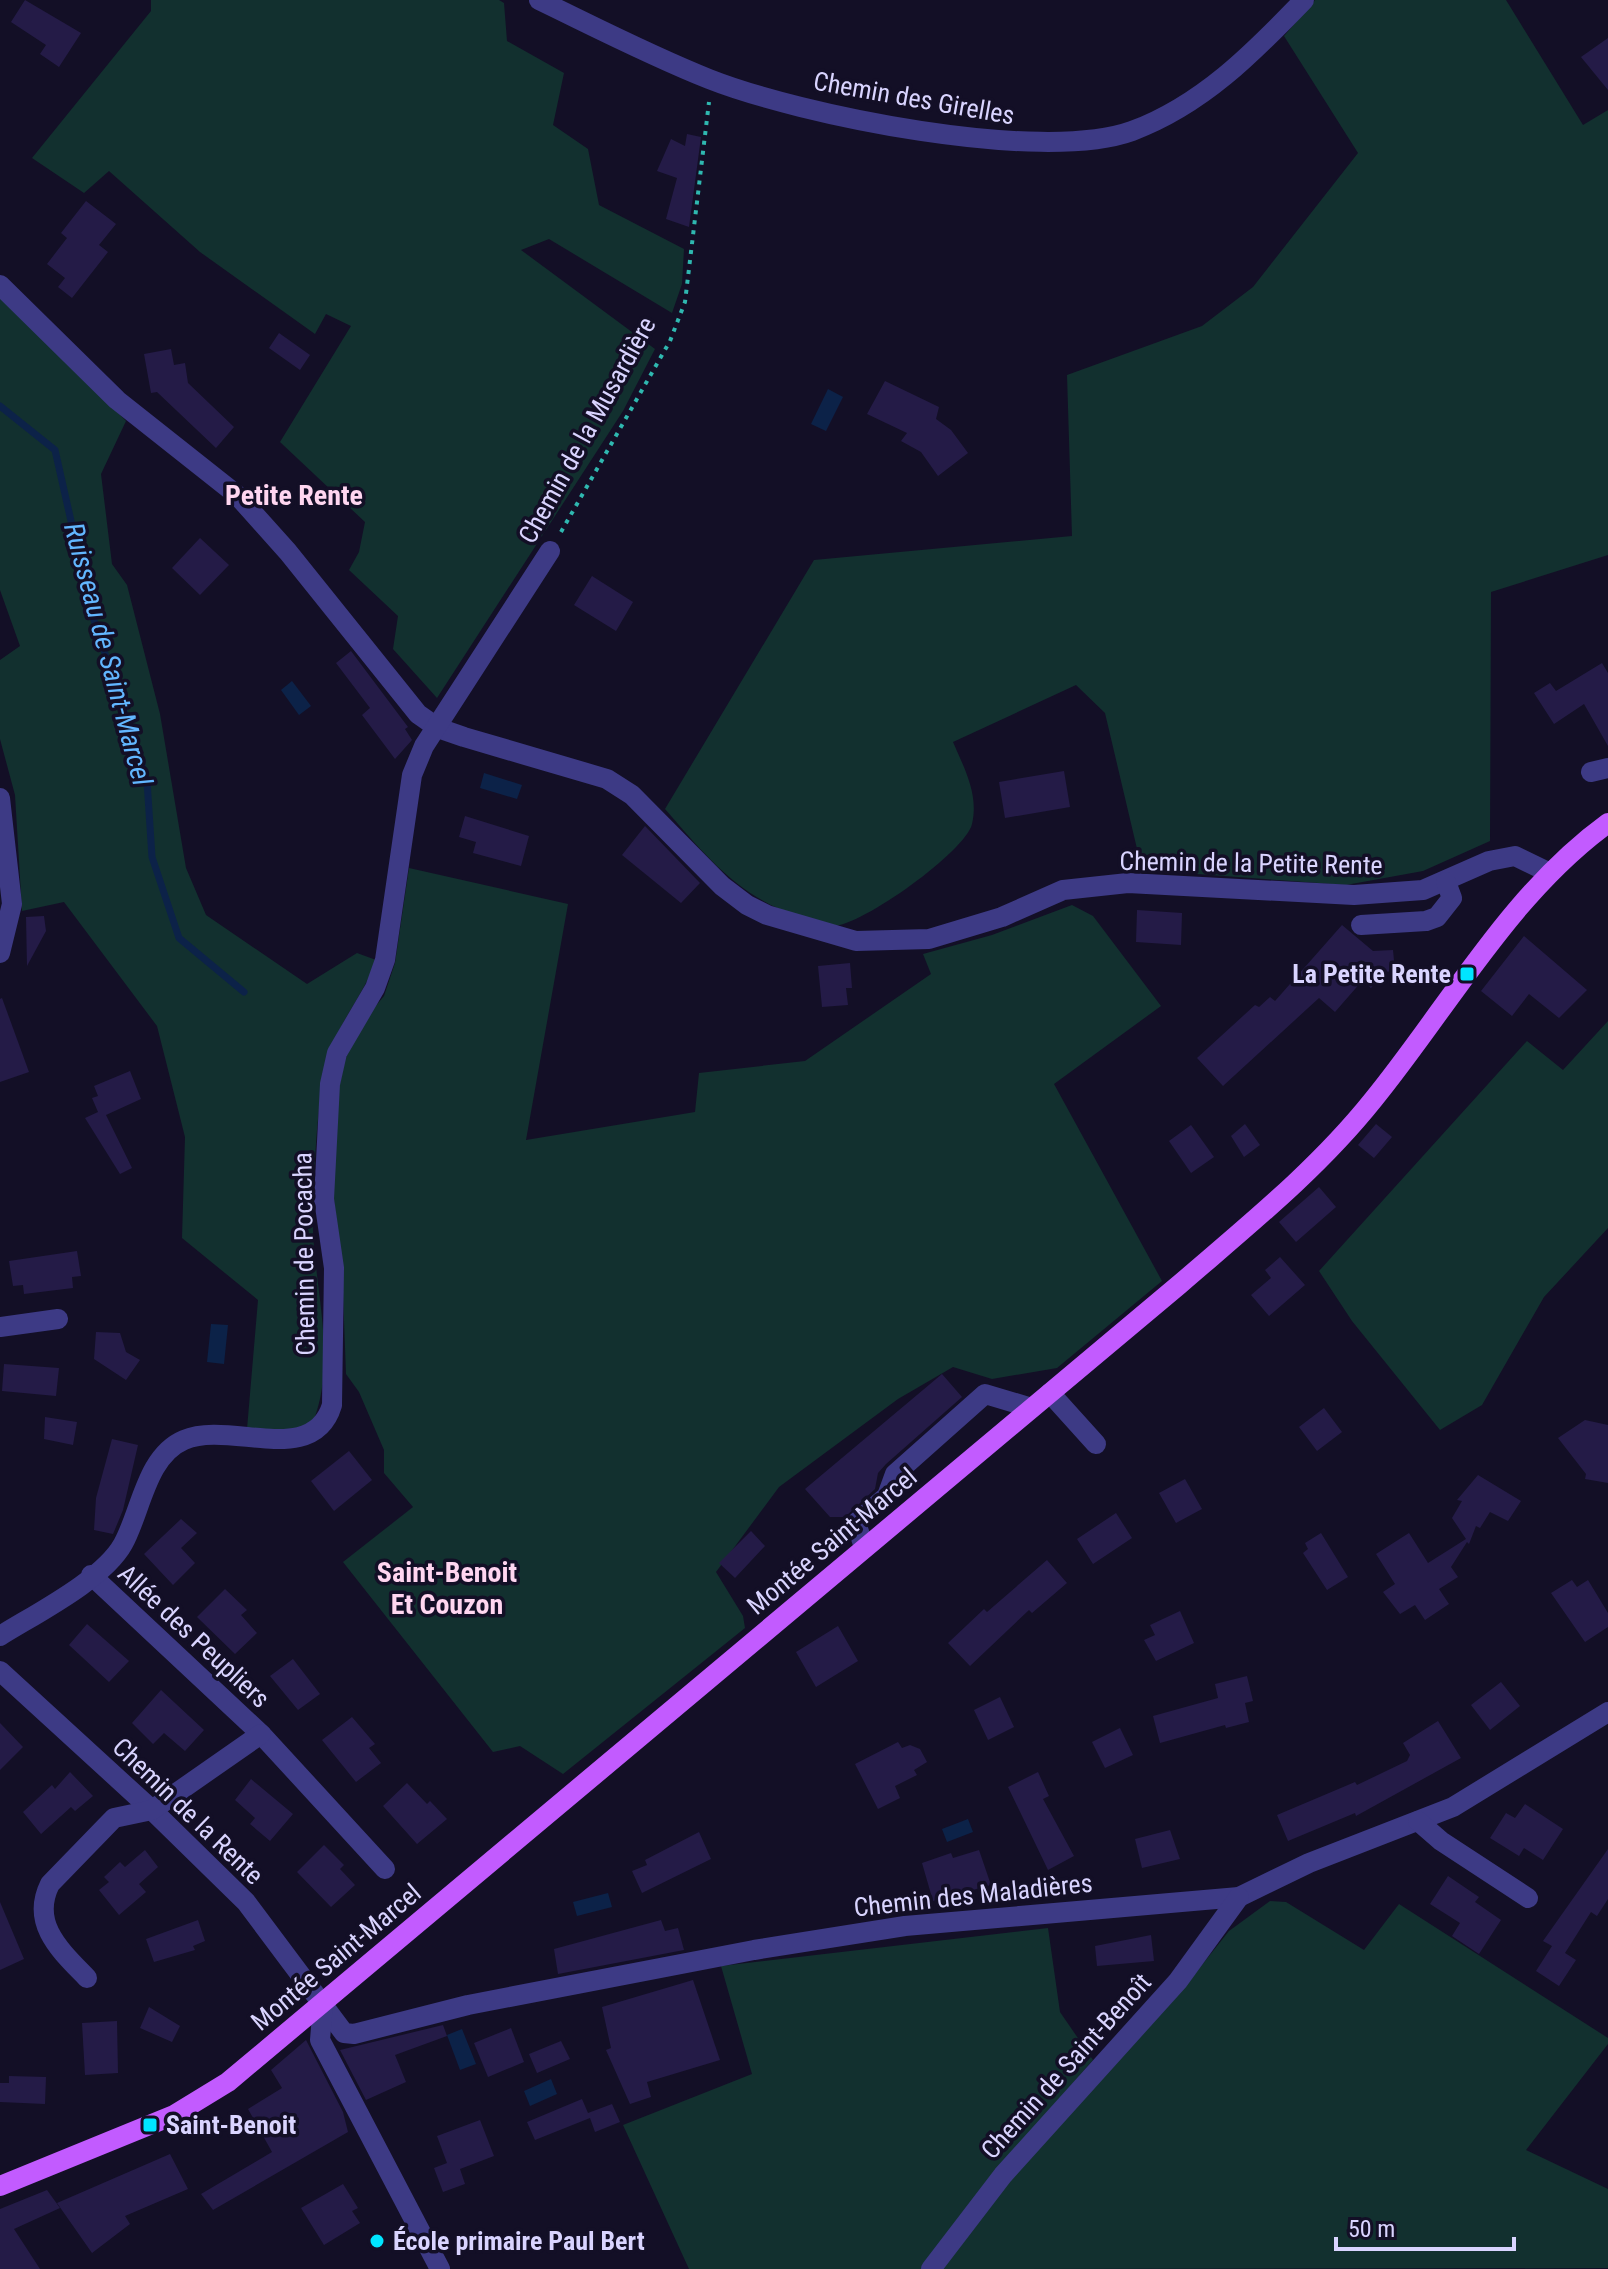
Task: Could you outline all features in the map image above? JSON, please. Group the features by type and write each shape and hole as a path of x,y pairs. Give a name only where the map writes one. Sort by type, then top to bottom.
{"main road":[{"name":"Montée Saint-Marcel","path":"0,2186 174,2115 228,2082 1050,1393 1306,1174 1373,1100 1467,974 1550,873 1608,823"}],"street":[{"path":"539,0 712,80"},
{"name":"Chemin des Girelles","path":"712,80 796,104 928,131 1028,143 1084,142 1129,132 1196,99 1263,43 1304,0"},
{"name":"Chemin de la Petite Rente","path":"0,285 117,400 237,495 288,552 418,714 438,728 607,779 632,795 722,886 747,905 767,915 856,941 929,939 1002,917 1063,890 1128,883 1354,895 1423,890 1489,861 1515,856 1550,873"},
{"name":"Chemin de la Musardière","path":"438,728 550,551"},
{"name":"Chemin de Pocacha","path":"0,1636 91,1575 122,1545 159,1462 183,1440 201,1436 299,1438 320,1430 328,1419 332,1405 335,1319 334,1268 324,1199 330,1084 337,1053 375,988 385,960 412,775 424,746 438,728"},
{"path":"0,798 12,904 0,953"},
{"path":"1361,925 1426,921 1437,917 1452,898 1446,882"},
{"path":"0,1327 58,1319"},
{"path":"1050,1393 1096,1444"},
{"path":"864,1547 856,1523 887,1496 895,1474 985,1394 1032,1408"},
{"name":"Allée des Peupliers","path":"91,1575 261,1734 385,1869"},
{"name":"Chemin de la Rente","path":"0,1671 152,1810 246,1902 323,2004"},
{"name":"Chemin des Maladières","path":"323,2004 344,2033 354,2034 468,2005 754,1950 875,1931 1239,1897 1309,1863 1453,1807 1608,1712"},
{"name":"Allée des Peupliers","path":"152,1810 261,1734"},
{"path":"87,1978 55,1945 45,1925 44,1898 50,1884 114,1818 152,1810"},
{"path":"1418,1821 1441,1841 1528,1898"},
{"name":"Chemin de Saint-Benoît","path":"931,2269 970,2214 1003,2175 1178,1981 1239,1897"},
{"path":"323,2004 320,2040 440,2269"}],"path":[{"name":"Chemin de la Musardière","path":"550,551 670,341 685,302 712,80"}],"green space":[{"path":"151,0 499,0 504,3 507,41 564,73 553,125 588,149 599,205 684,249 682,284 672,313 549,239 521,250 655,349 623,411 437,698 393,649 398,616 349,570 359,552 365,522 280,442 351,326 326,314 315,334 200,252 109,171 84,193 32,158 151,11"},
{"path":"1315,0 1506,0 1583,125 1608,110 1608,555 1491,592 1490,841 1423,871 1346,885 1142,870 1105,713 1076,685 953,742 972,792 972,824 952,851 911,886 865,914 832,926 760,899 726,874 665,809 814,560 1072,536 1067,375 1202,326 1253,287 1358,153 1284,36"},
{"path":"0,293 126,421 101,474 112,564 127,585 160,714 186,868 206,915 307,984 357,953 376,960 334,1041 320,1098 313,1231 324,1369 321,1396 313,1422 298,1429 247,1429 258,1300 182,1238 185,1137 157,1026 64,902 22,911 15,795 0,739 0,660 20,646 0,590"},
{"path":"409,868 568,904 526,1140 695,1112 699,1073 805,1061 931,974 923,954 992,935 1072,905 1093,916 1161,1006 1054,1084 1162,1281 1057,1368 992,1379 953,1367 898,1399 779,1487 716,1572 743,1616 745,1628 563,1774 520,1746 493,1752 343,1562 413,1507 384,1473 384,1450 359,1392 346,1374 342,1266 331,1175 338,1092 345,1060 359,1026 384,996 395,963"},
{"path":"1608,1021 1608,1228 1544,1297 1482,1405 1440,1430 1352,1321 1319,1271 1527,1041 1563,1070"},
{"path":"1270,1901 1286,1902 1364,1950 1399,1904 1608,2038 1608,2044 1526,2150 1608,2189 1608,2268 937,2269 1010,2178 1174,2000 1229,1931"},
{"path":"1048,1928 1060,2012 1093,2060 994,2173 921,2269 689,2269 623,2125 752,2074 721,1966"}],"water":[{"path":"828,389 843,397 826,431 811,424"},
{"path":"292,681 311,706 299,715 281,690"},
{"path":"484,773 522,785 517,799 480,788"},
{"path":"211,1324 228,1325 224,1364 207,1362"},
{"path":"968,1819 973,1832 947,1842 942,1829"},
{"path":"608,1893 612,1907 577,1916 573,1902"},
{"path":"462,2029 476,2064 460,2070 447,2035"},
{"path":"551,2079 557,2094 530,2106 524,2091"}],"building":[{"path":"25,0 81,33 59,67 40,54 46,45 11,22"},
{"path":"1608,38 1608,90 1581,57"},
{"path":"687,134 701,137 689,227 666,219 677,178 657,171 671,139 685,146"},
{"path":"86,201 116,224 99,245 108,252 72,298 58,287 65,278 47,264 67,238 61,233"},
{"path":"279,333 310,355 300,370 269,348"},
{"path":"171,349 174,365 185,363 188,383 234,427 216,448 157,392 151,393 144,354"},
{"path":"885,381 939,407 936,419 951,430 968,453 938,476 921,452 901,441 907,433 867,414"},
{"path":"200,538 229,565 200,595 172,568"},
{"path":"592,576 633,602 616,631 574,605"},
{"path":"351,651 408,727 405,729 412,740 395,759 362,715 370,708 336,663"},
{"path":"1602,663 1608,673 1608,746 1584,704 1554,724 1534,693 1550,683 1556,691"},
{"path":"1064,771 1070,807 1005,818 999,782"},
{"path":"465,816 529,836 521,866 473,853 476,842 459,837"},
{"path":"645,826 700,883 681,903 622,855"},
{"path":"1137,910 1182,913 1181,945 1136,942"},
{"path":"44,916 46,931 27,966 26,917"},
{"path":"1342,925 1373,951 1393,950 1395,971 1384,972 1371,988 1362,981 1335,1012 1319,998 1223,1086 1197,1058 1255,1005 1259,1007 1270,997 1275,1001"},
{"path":"1524,936 1587,990 1559,1018 1529,994 1512,1016 1481,991"},
{"path":"850,963 852,988 846,988 848,1005 822,1007 818,966"},
{"path":"0,999 29,1072 0,1082"},
{"path":"130,1071 141,1099 106,1115 132,1168 120,1174 85,1118 98,1112 92,1098 98,1096 94,1086"},
{"path":"1245,1124 1260,1145 1244,1157 1231,1136"},
{"path":"1376,1124 1392,1137 1374,1158 1358,1145"},
{"path":"1191,1125 1214,1157 1191,1173 1169,1141"},
{"path":"1319,1187 1336,1207 1296,1242 1279,1222"},
{"path":"77,1251 81,1276 72,1277 73,1288 24,1294 23,1285 13,1286 9,1261"},
{"path":"1280,1257 1305,1285 1269,1316 1251,1295 1271,1278 1265,1270"},
{"path":"96,1332 120,1333 126,1352 140,1360 126,1380 94,1359"},
{"path":"4,1364 59,1368 56,1396 2,1391"},
{"path":"942,1374 962,1397 886,1464 878,1473 875,1489 845,1517 830,1517 805,1489"},
{"path":"1324,1408 1342,1432 1317,1451 1299,1427"},
{"path":"45,1417 77,1422 73,1445 44,1439"},
{"path":"1585,1420 1608,1425 1608,1483 1585,1479 1586,1474 1558,1438"},
{"path":"112,1439 138,1445 123,1510 113,1534 94,1530 96,1498"},
{"path":"349,1451 372,1480 334,1511 311,1481"},
{"path":"1478,1475 1521,1501 1508,1521 1490,1512 1480,1528 1476,1526 1469,1544 1467,1542 1451,1567 1458,1577 1439,1589 1449,1604 1425,1620 1415,1605 1400,1614 1383,1592 1395,1584 1376,1554 1409,1533 1428,1563 1466,1539 1452,1518 1462,1501 1457,1500"},
{"path":"1185,1479 1202,1509 1176,1523 1159,1493"},
{"path":"1116,1513 1132,1538 1093,1564 1077,1539"},
{"path":"181,1519 197,1533 181,1548 195,1563 173,1585 144,1554"},
{"path":"751,1531 765,1546 735,1578 719,1563"},
{"path":"1321,1533 1348,1577 1327,1590 1303,1553 1308,1549 1305,1543"},
{"path":"1047,1560 1067,1583 1032,1613 1029,1610 970,1666 948,1643 984,1609 987,1612"},
{"path":"1572,1580 1577,1587 1588,1580 1608,1613 1608,1627 1585,1642 1551,1593"},
{"path":"225,1589 247,1610 241,1615 257,1633 235,1654 197,1617"},
{"path":"1180,1611 1194,1643 1156,1661 1144,1640 1155,1635 1150,1625"},
{"path":"87,1624 129,1661 109,1682 69,1645"},
{"path":"838,1626 858,1661 816,1687 796,1652"},
{"path":"293,1659 320,1694 298,1710 270,1676"},
{"path":"1247,1676 1253,1701 1245,1703 1249,1722 1226,1728 1225,1725 1160,1743 1153,1716 1218,1698 1215,1684"},
{"path":"1501,1682 1520,1706 1490,1730 1471,1705"},
{"path":"161,1690 204,1730 185,1751 164,1733 153,1744 132,1723"},
{"path":"1000,1697 1014,1727 988,1740 974,1710"},
{"path":"352,1717 375,1744 369,1748 381,1763 356,1782 322,1740"},
{"path":"1438,1721 1461,1758 1356,1816 1355,1813 1288,1841 1277,1815 1355,1782 1357,1785 1407,1761 1410,1755 1403,1743"},
{"path":"0,1723 23,1747 0,1770"},
{"path":"1120,1728 1133,1755 1105,1768 1092,1742"},
{"path":"898,1742 902,1748 910,1745 920,1749 927,1762 914,1770 917,1775 895,1786 900,1798 878,1809 855,1764"},
{"path":"70,1772 93,1796 75,1811 71,1807 41,1834 23,1812 52,1785 55,1789"},
{"path":"1038,1772 1049,1796 1043,1799 1074,1856 1048,1870 1008,1787"},
{"path":"251,1779 293,1814 270,1841 250,1824 255,1818 235,1800"},
{"path":"407,1783 447,1819 417,1844 383,1806"},
{"path":"1525,1804 1563,1829 1543,1860 1524,1848 1519,1856 1490,1838 1506,1813 1515,1818"},
{"path":"1170,1830 1180,1859 1142,1868 1135,1839"},
{"path":"699,1832 711,1859 642,1893 632,1871 647,1865 645,1860"},
{"path":"324,1845 344,1865 340,1869 355,1885 331,1907 297,1872"},
{"path":"1608,1849 1608,1899 1597,1916 1591,1912 1565,1953 1576,1960 1559,1986 1536,1971 1552,1946 1543,1941"},
{"path":"145,1850 158,1867 139,1884 146,1892 119,1915 99,1890 109,1882 104,1877 120,1862 125,1867"},
{"path":"979,1850 991,1885 933,1901 922,1863 951,1853 953,1858"},
{"path":"1448,1876 1479,1897 1475,1902 1501,1920 1479,1954 1452,1936 1460,1923 1430,1904"},
{"path":"0,1902 24,1959 0,1970"},
{"path":"198,1920 205,1941 193,1946 195,1950 154,1962 146,1939"},
{"path":"661,1920 665,1931 678,1928 684,1950 558,1974 554,1949"},
{"path":"1151,1935 1154,1961 1097,1966 1095,1946"},
{"path":"693,1980 720,2060 647,2082 651,2097 630,2104 606,2050 611,2048 602,2007"},
{"path":"149,2007 180,2026 172,2042 140,2028"},
{"path":"117,2021 118,2073 85,2075 82,2023"},
{"path":"443,2025 447,2036 395,2055 406,2082 366,2100 340,2050"},
{"path":"511,2028 524,2062 488,2077 474,2043"},
{"path":"306,2040 343,2112 348,2132 213,2210 201,2194 272,2152 248,2109 282,2088 271,2070"},
{"path":"561,2041 570,2059 537,2073 529,2054"},
{"path":"9,2076 46,2077 45,2104 0,2102 0,2083 9,2083"},
{"path":"582,2099 588,2113 612,2104 620,2122 595,2132 590,2118 535,2140 527,2122"},
{"path":"480,2120 494,2156 460,2169 465,2184 443,2192 434,2168 447,2163 437,2136"},
{"path":"170,2154 188,2189 125,2216 130,2224 92,2253 57,2203"},
{"path":"343,2184 358,2208 352,2211 360,2223 324,2245 301,2208"},
{"path":"47,2190 60,2208 14,2229 40,2269 0,2269 0,2209"}],"waterway":[{"name":"Ruisseau de Saint-Marcel","path":"0,406 55,450 92,614 147,781 152,857 179,938 244,992"}],"place":[{"name":"La Petite Rente","path":"1467,974"},
{"name":"Saint-Benoit","path":"150,2125"},
{"name":"École primaire Paul Bert","path":"377,2241"}],"district":[{"name":"Petite Rente","path":"294,495"},
{"name":"Saint-Benoit Et Couzon","path":"447,1588"}]}
